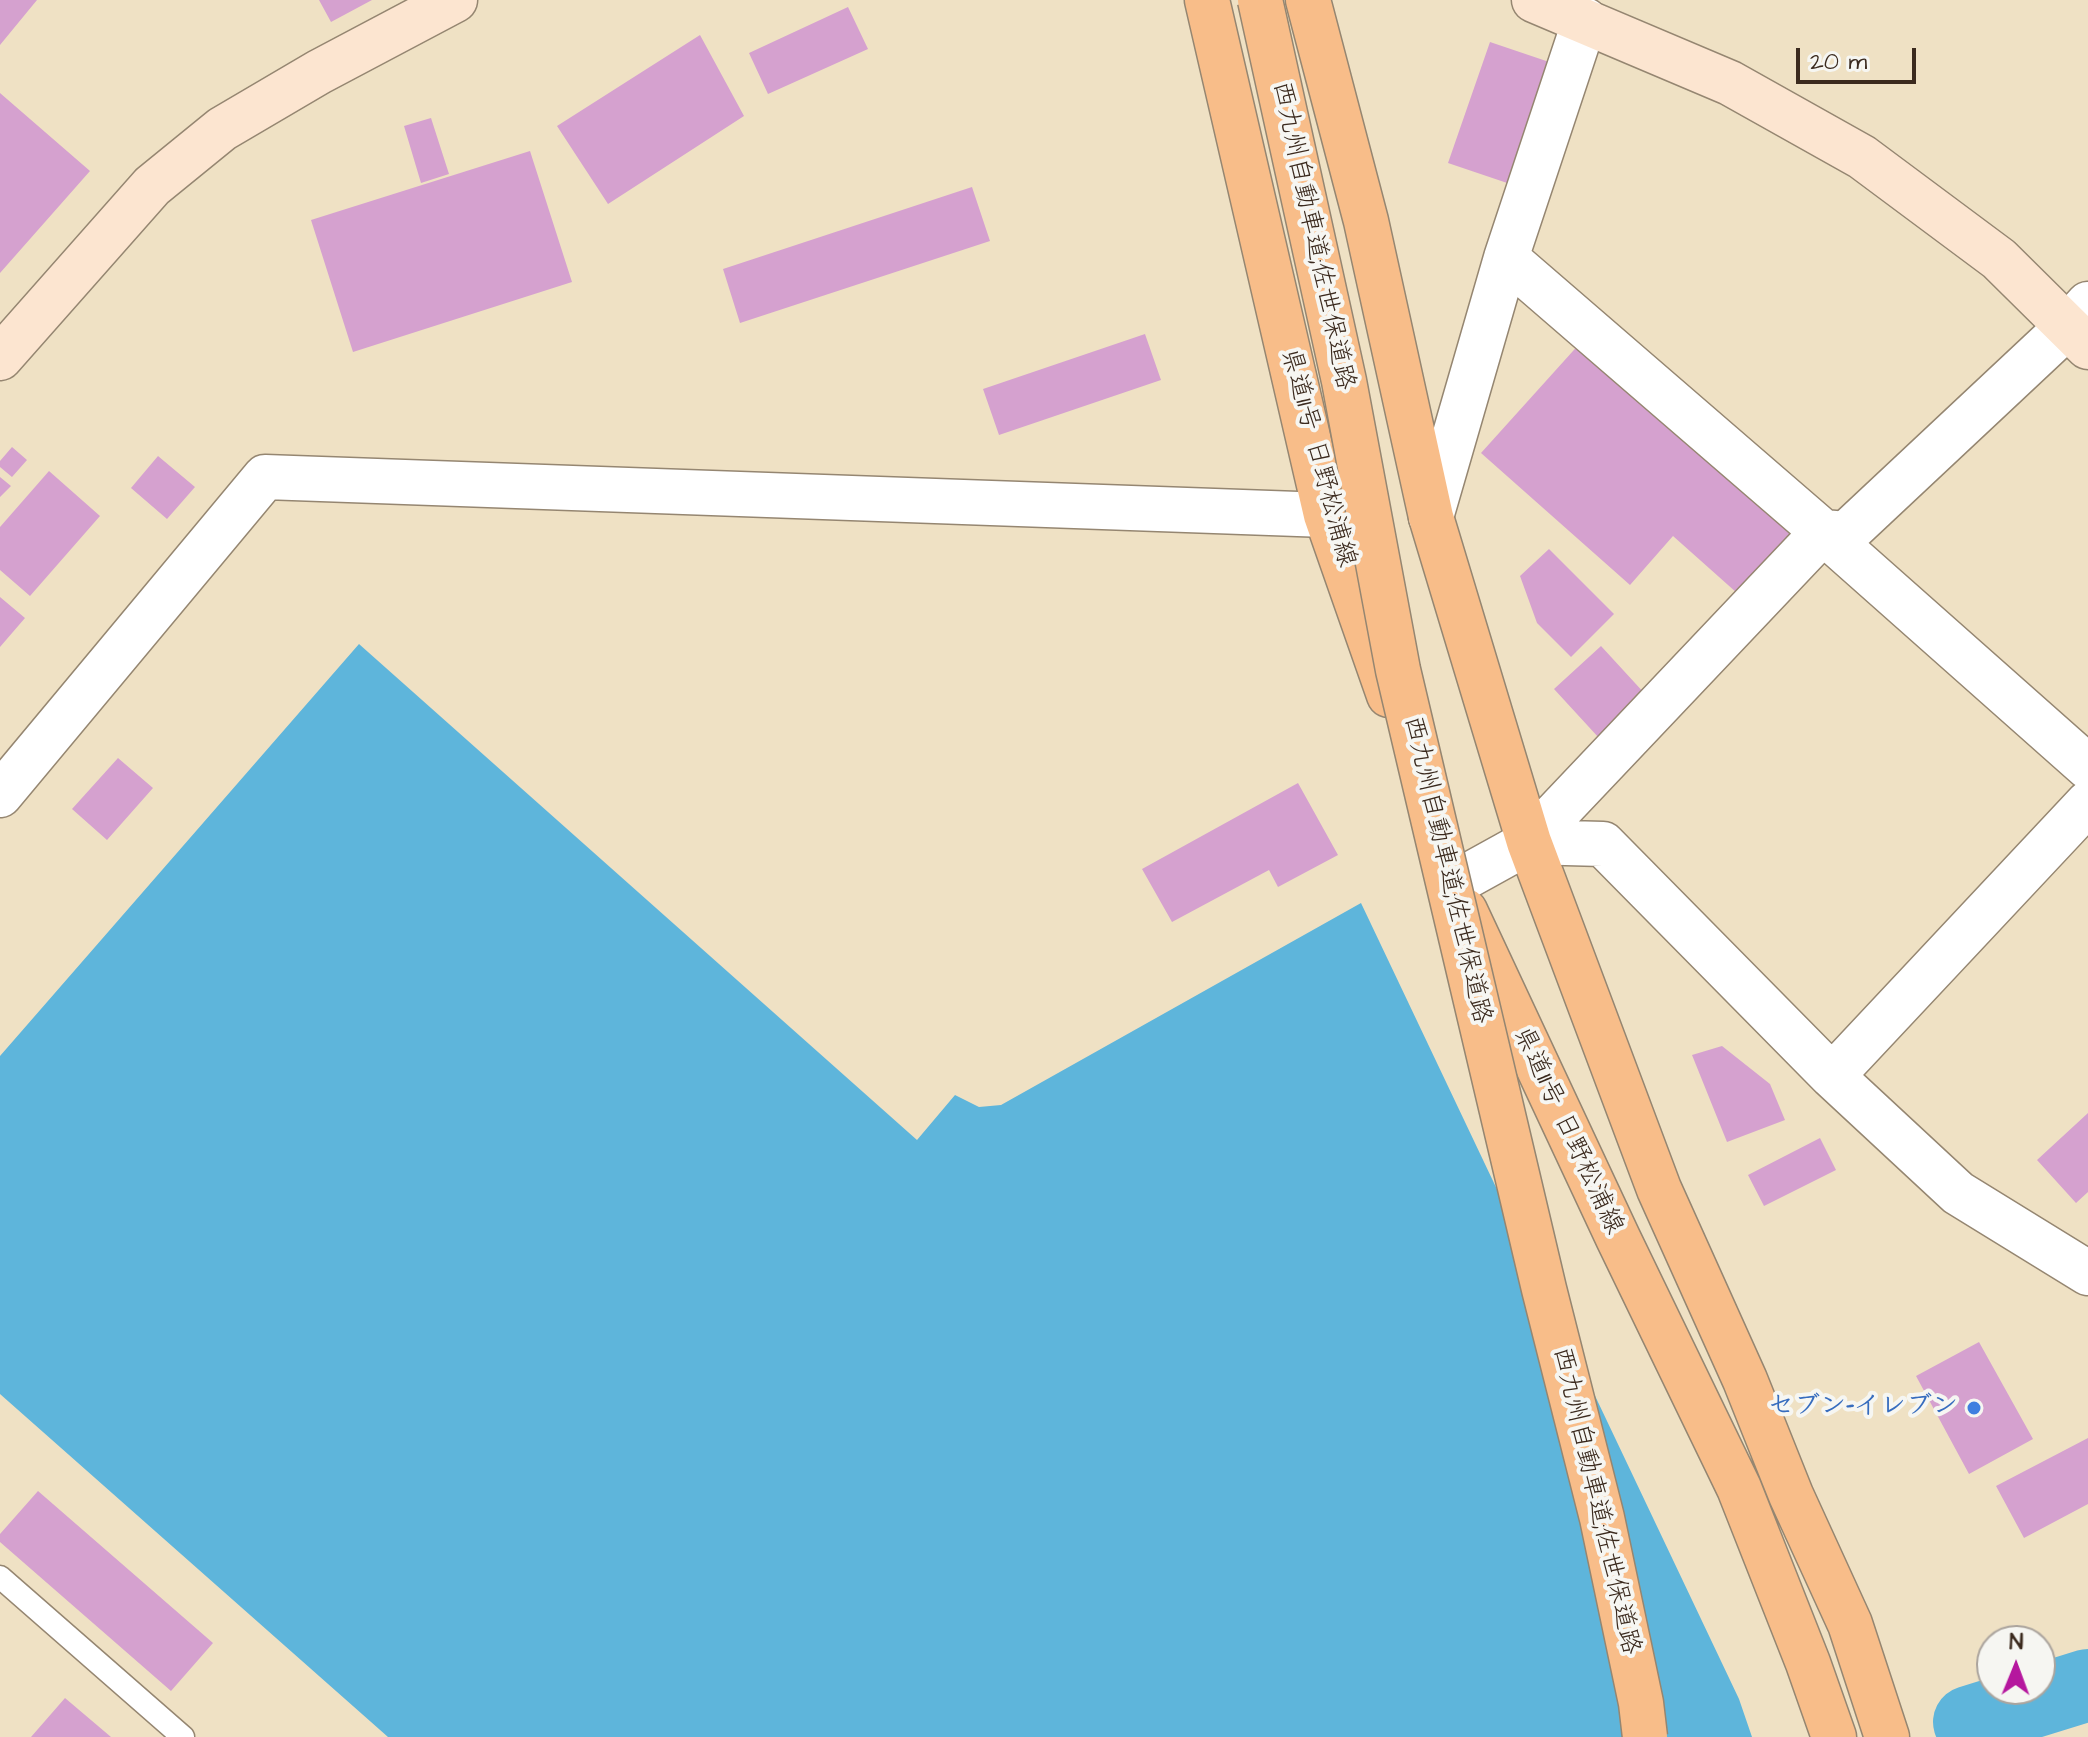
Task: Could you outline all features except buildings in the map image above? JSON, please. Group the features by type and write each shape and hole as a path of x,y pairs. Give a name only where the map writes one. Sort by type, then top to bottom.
{"main road":[{"name":"西九州自動車道;佐世保道路","path":"1260,0 1344,381 1398,670 1544,1289 1602,1518 1641,1703 1645,1737"},
{"path":"1308,0 1366,221 1431,517 1529,842 1659,1189 1850,1624 1887,1737"},
{"name":"県道11号 日野松浦線","path":"1209,9 1326,515 1453,884 1566,1130 1739,1488 1834,1737"}],"street":[{"path":"0,358 152,186 222,129 319,72 455,0"},
{"path":"1209,9 1277,0"},
{"path":"1534,0 1730,83 1862,157 1999,259 2081,325 1846,534 1823,532"},
{"path":"1431,517 1506,258 1585,20"},
{"path":"1506,258 1823,532 2088,767"},
{"path":"0,795 265,477 1326,515"},
{"path":"1453,884 1529,842 1823,532"},
{"path":"1832,1076 2088,803"},
{"path":"1529,842 1603,844 1832,1076 1958,1193 2086,1269"}],"lane":[{"path":"0,1577 183,1737"}],"water":[{"path":"359,644 917,1140 955,1095 979,1107 1001,1105 1361,903 1739,1699 1752,1737 388,1737 0,1394 0,1056"}],"waterway":[{"path":"1969,1722 2088,1685"}],"place":[{"name":"セブン-イレブン","path":"1974,1408"}]}
